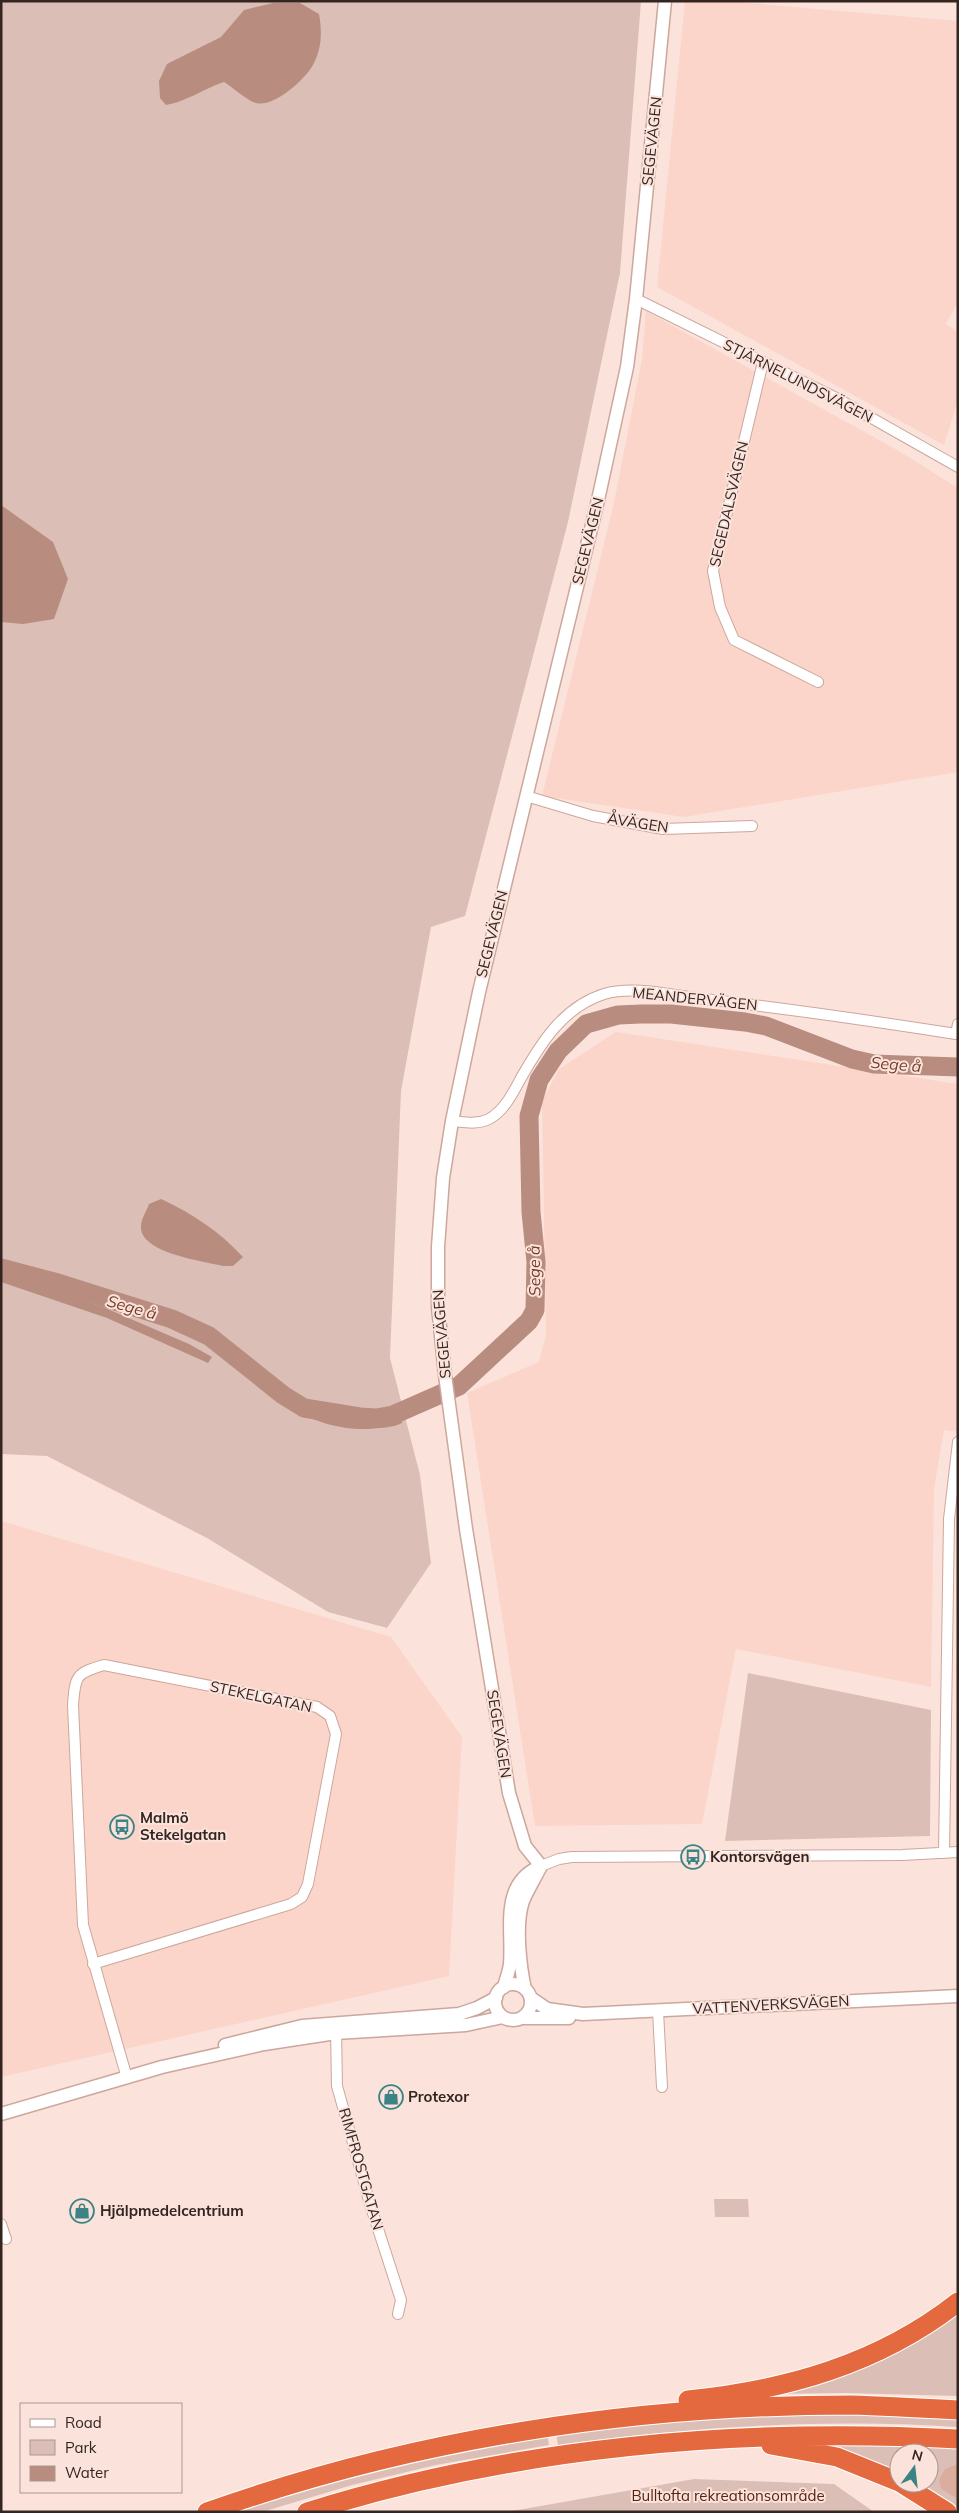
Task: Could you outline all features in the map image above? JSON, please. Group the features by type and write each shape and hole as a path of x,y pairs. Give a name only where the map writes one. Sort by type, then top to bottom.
{"highway":[{"path":"207,2512 315,2477 467,2441 517,2426 564,2415 708,2398 812,2378 854,2363 892,2346 958,2302"},
{"path":"467,2441 600,2421 715,2410 852,2406 958,2410"},
{"path":"307,2512 392,2488 455,2474 536,2460 655,2446 794,2435 958,2439"},
{"path":"655,2446 721,2442 782,2446 837,2457 889,2478"},
{"path":"916,2493 947,2512"}],"street":[{"name":"SEGEVÄGEN","path":"541,1866 525,1846 509,1794 466,1529 445,1375 438,1307 438,1247 443,1178 452,1121 478,992 598,500 627,367 636,300 665,1"},
{"name":"STJÄRNELUNDSVÄGEN","path":"636,300 838,399 958,467"},
{"name":"SEGEDALSVÄGEN","path":"763,362 712,571 720,607 734,640 818,682"},
{"name":"ÅVÄGEN","path":"526,796 593,816 663,829 752,826"},
{"name":"MEANDERVÄGEN","path":"452,1121 481,1122 498,1113 515,1089 539,1047 560,1021 583,1004 607,994 646,992 818,1013 956,1034 958,1024"},
{"path":"944,1853 949,1519 958,1442"},
{"name":"STEKELGATAN","path":"93,1964 291,1904 302,1897 308,1884 336,1734 330,1716 317,1707 104,1665 83,1671 74,1682 73,1705 83,1925 93,1964 120,2048 127,2078"},
{"path":"1,2114 162,2068 264,2044 336,2028 459,2014 477,2008 496,1998 504,1987 510,1969 510,1915 513,1898 522,1877 527,1872 559,1858 958,1852"},
{"path":"496,1998 497,2011 503,2017 512,2020 522,2018 528,2012 528,1993 521,1969 521,1911 526,1894 541,1866"},
{"path":"504,1987 514,1984 528,1993"},
{"name":"VATTENVERKSVÄGEN","path":"528,1993 547,2008 584,2014 958,1996"},
{"path":"658,2011 662,2087"},
{"name":"VATTENVERKSVÄGEN","path":"522,2018 568,2018 584,2014"},
{"path":"336,2028 456,2026 503,2017"},
{"name":"RIMFROSTGATAN","path":"336,2028 337,2086 370,2204 401,2300 398,2314"},
{"path":"1,2224 6,2239"}],"shaded area":[{"path":"685,1 725,1 958,21 958,302 946,324 958,332 958,400 944,445 657,287"},
{"path":"646,311 899,451 958,488 958,772 684,817 542,796 614,503 642,359"},
{"path":"616,1032 958,1084 958,1432 944,1430 934,1489 931,1687 736,1649 702,1824 535,1826 467,1393 539,1362 546,1335 542,1101 559,1069"},
{"path":"1,1521 391,1637 462,1737 449,1976 1,2077"},
{"path":"958,2464 958,2499 941,2489 939,2480 945,2469"}],"green space":[{"path":"1,1 641,1 620,273 568,522 465,916 431,927 401,1091 390,1358 420,1475 431,1563 387,1628 328,1612 207,1538 47,1456 1,1454"},
{"path":"748,1673 931,1710 930,1836 725,1841"},
{"path":"714,2199 748,2199 749,2217 715,2217"},
{"path":"958,2309 958,2396 846,2393 765,2394"},
{"path":"804,2411 958,2416 958,2427 858,2423 758,2426 658,2433 558,2445 556,2433 605,2425"},
{"path":"547,2433 549,2445 436,2465 352,2485 262,2512 224,2512 357,2472"},
{"path":"822,2440 924,2443 889,2443 889,2472 817,2447"},
{"path":"939,2443 958,2444 958,2512 928,2493 939,2493"},
{"name":"Bulltofta rekreationsområde","path":"694,2479 834,2484 874,2512 507,2512"}],"water":[{"path":"273,3 300,3 319,14 321,33 319,51 310,69 297,84 272,101 256,103 244,97 224,82 181,101 166,105 160,98 159,81 167,64 221,37 244,10"},
{"path":"1,505 53,542 68,579 54,619 23,624 1,622"},
{"path":"161,1199 184,1210 205,1224 225,1239 243,1257 233,1266 223,1266 174,1254 150,1243 143,1235 141,1223 149,1204"},
{"path":"1,1274 103,1307 189,1344 212,1357 208,1363 107,1318 1,1282"},
{"path":"273,1391 304,1409 334,1420 350,1423 367,1423 402,1418 402,1423 390,1427 368,1429 354,1429 328,1424 305,1415 270,1396"}],"waterway":[{"name":"Sege å","path":"1,1268 58,1283 172,1319 209,1336 283,1395 304,1408 360,1417 376,1418 393,1415 459,1386 529,1321 535,1310 536,1262 531,1212 529,1116 539,1080 558,1051 586,1024 618,1015 641,1014 671,1014 745,1022 766,1026 852,1059 874,1064 958,1067"}],"place":[{"name":"Malmö Stekelgatan","path":"122,1827"},
{"name":"Kontorsvägen","path":"693,1857"},
{"name":"Protexor","path":"391,2097"},
{"name":"Hjälpmedelcentrium","path":"82,2211"}]}
